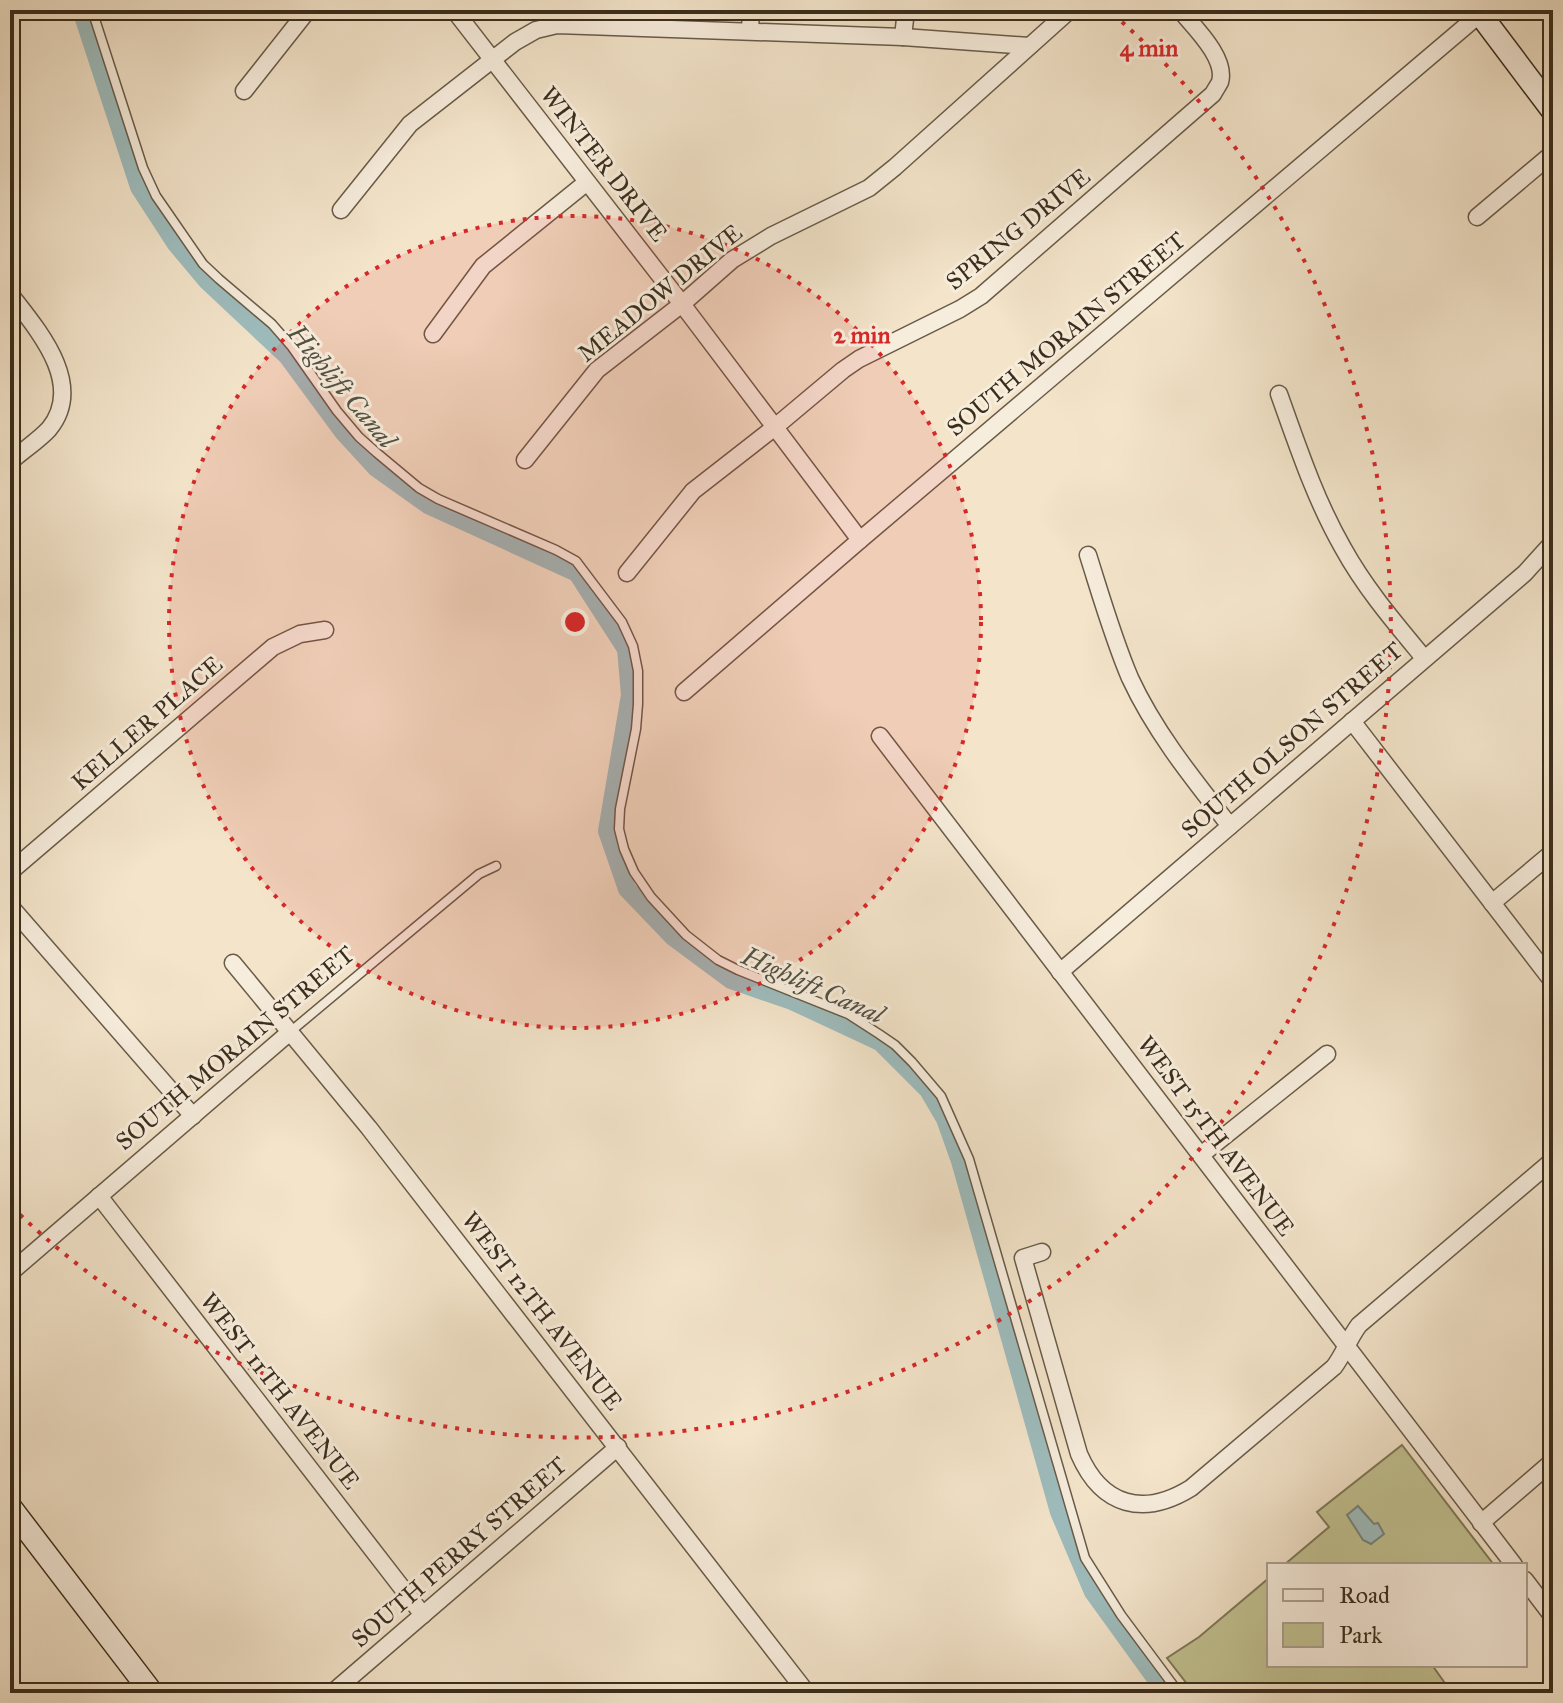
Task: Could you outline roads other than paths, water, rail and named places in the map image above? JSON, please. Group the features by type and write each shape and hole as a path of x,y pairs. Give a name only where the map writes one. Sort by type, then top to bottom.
{"main road":[{"path":"1479,12 1553,111"},
{"path":"10,1507 152,1693"}],"street":[{"path":"244,91 308,10"},
{"name":"WINTER DRIVE","path":"454,10 860,540"},
{"path":"750,31 751,10"},
{"path":"903,37 906,10"},
{"name":"MEADOW DRIVE","path":"525,460 597,370 682,304 732,260 771,236 869,188 1070,10"},
{"name":"SPRING DRIVE","path":"627,573 693,491 859,359 981,296 1213,94 1220,81 1214,53 1180,10"},
{"name":"SOUTH MORAIN STREET","path":"684,692 1479,12"},
{"path":"341,210 410,124 515,42 536,30 596,18 750,31 1029,46"},
{"path":"1477,217 1553,153"},
{"path":"433,334 483,266 587,182"},
{"path":"10,294 47,342 59,369 62,396 58,413 49,428 10,462"},
{"path":"1279,394 1323,510 1344,551 1424,658"},
{"name":"SOUTH OLSON STREET","path":"1060,972 1525,573 1553,542"},
{"path":"1088,555 1131,679 1178,759 1230,826"},
{"name":"KELLER PLACE","path":"10,872 273,647 300,634 325,630"},
{"path":"1352,721 1553,982"},
{"name":"WEST 15TH AVENUE","path":"880,736 1512,1563"},
{"path":"1492,903 1553,852"},
{"path":"10,906 193,1116"},
{"name":"WEST 12TH AVENUE","path":"233,963 369,1128 807,1693"},
{"name":"SOUTH MORAIN STREET","path":"10,1273 290,1032"},
{"path":"1201,1155 1327,1054"},
{"path":"1042,1252 1023,1258 1079,1454 1089,1474 1099,1485 1125,1502 1153,1505 1168,1501 1191,1488 1334,1367 1359,1325 1553,1160"},
{"name":"WEST 11TH AVENUE","path":"99,1196 423,1615"},
{"name":"SOUTH PERRY STREET","path":"332,1693 618,1447"},
{"path":"1481,1523 1553,1461"},
{"path":"1527,1583 1553,1617"}],"lane":[{"path":"92,10 143,168 156,196 203,264 272,324 337,411 377,453 419,488 438,499 576,561 622,622 633,646 638,671 638,704 619,829 634,872 651,897 686,935 718,960 848,1014 879,1034 912,1062 941,1096 969,1159 1085,1558 1121,1615 1179,1693"},
{"name":"SOUTH MORAIN STREET","path":"290,1032 479,874 496,866"}],"water":[{"path":"1358,1506 1374,1524 1378,1523 1384,1534 1371,1544 1363,1540 1347,1515"}],"waterway":[{"name":"Highlift Canal","path":"81,10 139,187 176,244 207,281 287,356 343,432 376,468 428,505 577,573 626,649 630,695 607,831 627,889 673,937 731,980 792,1001 880,1042 928,1090 945,1119 960,1161 1059,1512 1093,1592 1166,1693"}]}
